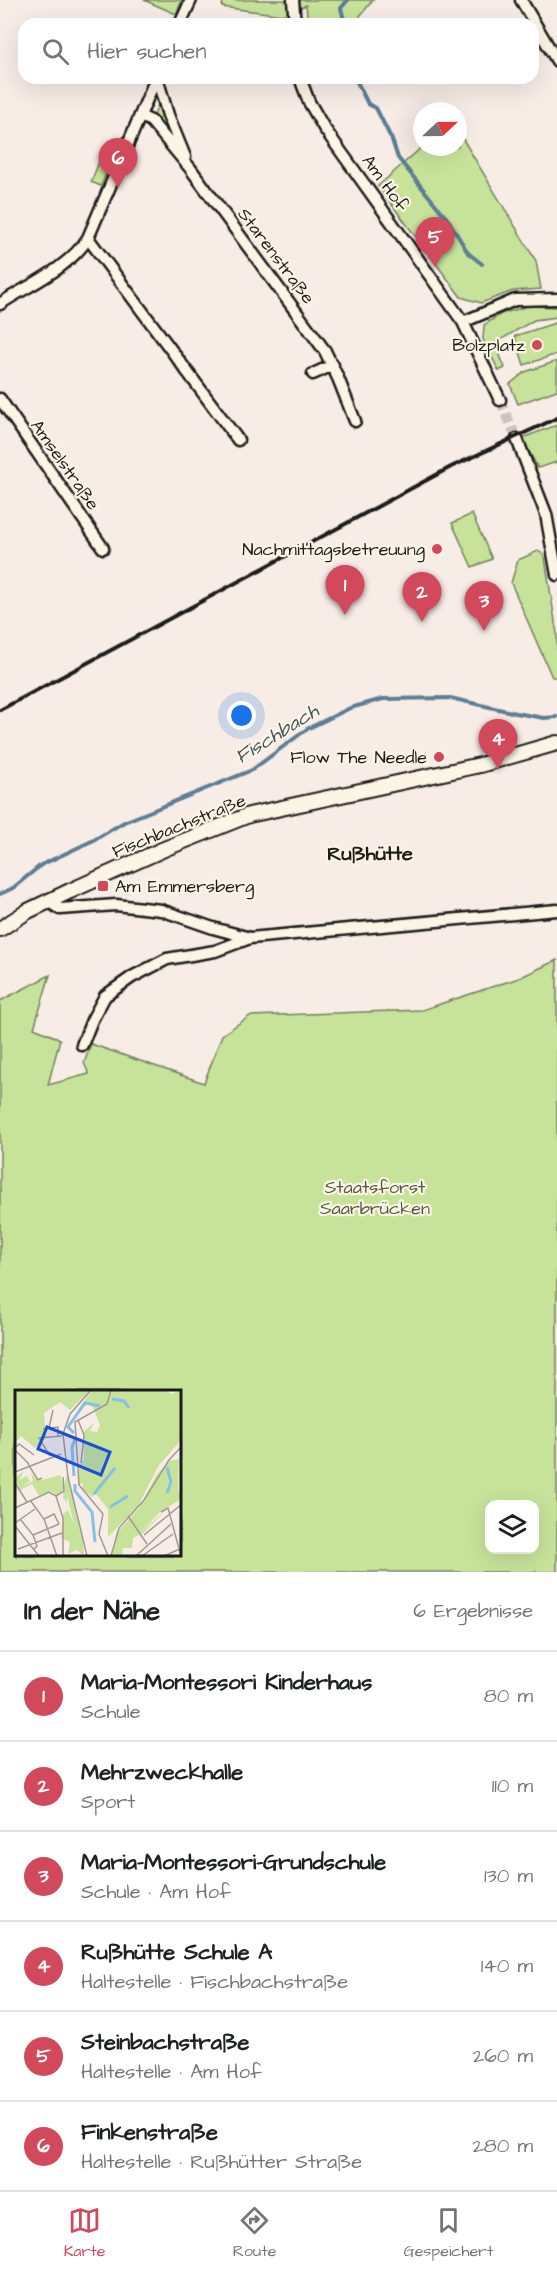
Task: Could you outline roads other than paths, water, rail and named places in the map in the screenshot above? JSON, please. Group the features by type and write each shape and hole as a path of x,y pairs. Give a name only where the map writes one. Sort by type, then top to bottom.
{"main road":[{"name":"Fischbachstraße","path":"0,928 48,901 249,815 480,765 557,743"}],"street":[{"path":"183,18 191,0"},
{"path":"293,0 294,18"},
{"path":"521,0 532,18"},
{"path":"539,30 557,61"},
{"path":"0,304 70,260 88,238 154,84"},
{"name":"Starenstraße","path":"159,84 168,115 190,168"},
{"name":"Am Hof","path":"302,84 309,102 324,128 463,322 500,400"},
{"name":"Starenstraße","path":"140,116 150,121 190,168 301,317 333,365 355,421"},
{"path":"88,238 238,440"},
{"path":"463,322 515,300 557,299"},
{"path":"313,374 333,365"},
{"name":"Amselstraße","path":"0,399 103,548"},
{"path":"517,439 546,514 557,575"},
{"path":"48,901 60,909 116,905 161,910 250,938"},
{"path":"82,1045 99,1005 113,989 166,959 215,951 250,938 557,910"}],"waterway":[{"path":"344,18 341,8 348,0"},
{"path":"358,84 368,104 376,108 398,158 449,221 468,253 482,264"},
{"name":"Fischbach","path":"0,894 13,888 41,865 94,840 124,822 252,770 307,729 350,708 383,699 450,698 544,718 557,717"}],"tunnel":[{"path":"500,400 517,439"}],"railway":[{"path":"0,710 451,467 557,418"}],"place":[{"name":"Finkenstraße","path":"118,188"},
{"name":"Steinbachstraße","path":"435,267"},
{"name":"Bolzplatz","path":"537,345"},
{"name":"Nachmittagsbetreuung","path":"437,549"},
{"name":"Maria-Montessori Kinderhaus","path":"345,615"},
{"name":"Mehrzweckhalle","path":"422,622"},
{"name":"Maria-Montessori-Grundschule","path":"484,631"},
{"name":"Flow The Needle","path":"439,757"},
{"name":"Rußhütte Schule A","path":"498,769"},
{"name":"Am Emmersberg","path":"103,886"}],"district":[{"name":"Rußhütte","path":"370,854"}],"park label":[{"name":"Staatsforst Saarbrücken","path":"375,1197"}]}
